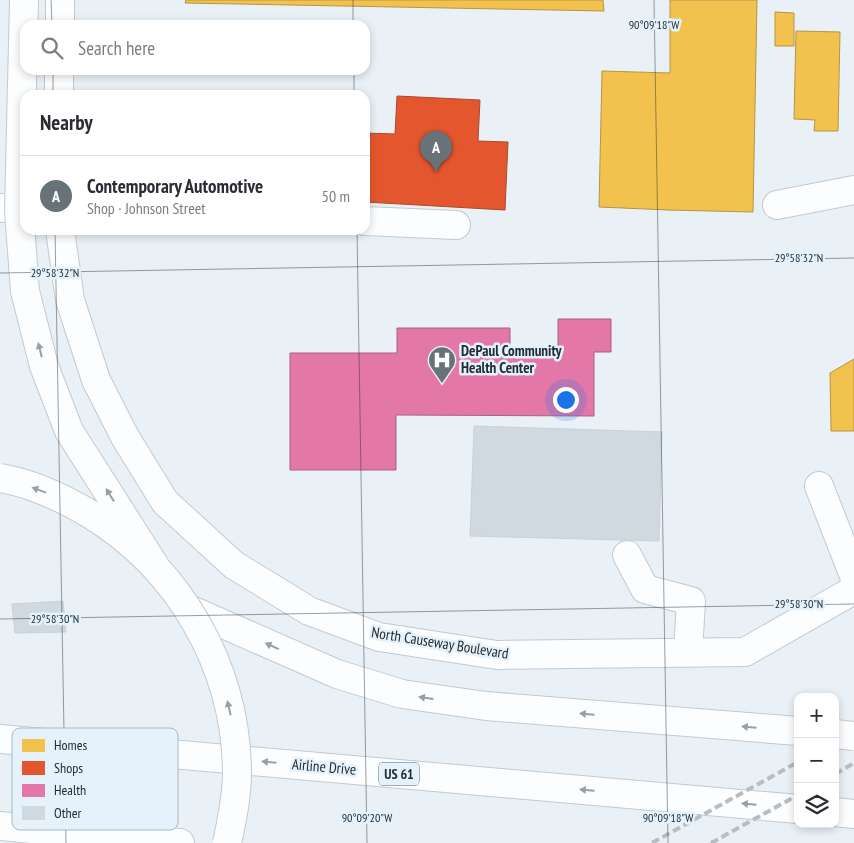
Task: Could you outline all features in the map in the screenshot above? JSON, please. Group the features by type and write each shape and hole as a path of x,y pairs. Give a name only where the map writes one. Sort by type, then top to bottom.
{"main road":[{"path":"24,0 24,20"},
{"path":"60,0 60,20"},
{"path":"22,75 22,90"},
{"path":"59,75 59,90"},
{"path":"20,169 20,224"},
{"path":"777,205 854,190"},
{"path":"0,208 20,208"},
{"path":"370,221 456,225"},
{"path":"21,235 25,291 44,366 69,431 155,566 189,608 210,647 224,688 234,730 237,773 233,816 227,843"},
{"name":"North Causeway Boulevard","path":"61,235 70,300 96,380 125,437 165,502 234,565 309,611 379,637 497,655 745,652 854,590"},
{"path":"0,478 12,480 65,499 113,528 155,566"},
{"path":"819,486 854,576"},
{"path":"627,555 644,589 691,601 688,653"},
{"path":"189,608 337,674 402,694 486,706 794,731"},
{"path":"839,734 854,736"},
{"name":"Airline Drive","path":"178,754 794,809"},
{"path":"839,812 854,814"},
{"path":"42,830 180,843"}],"building: Homes":[{"path":"186,0 603,0 604,11 185,3"},
{"path":"670,0 757,0 753,212 599,207 602,71 670,73"},
{"path":"775,12 794,13 794,46 775,46"},
{"path":"796,31 840,32 838,131 814,131 815,120 794,119"},
{"path":"854,359 854,431 831,431 830,373"}],"building: Shops":[{"path":"397,96 480,100 478,141 508,142 505,210 370,202 370,133 395,134"}],"building: Health":[{"name":"DePaul Community Health Center","path":"558,319 611,319 611,352 594,352 594,416 396,415 396,470 290,470 290,353 397,353 397,328 510,328 510,353 558,353"}],"building: Other":[{"path":"474,426 662,432 659,541 470,536"},
{"path":"63,601 66,632 15,633 12,604"}],"railway":[{"path":"839,740 854,731"},
{"path":"839,772 854,763"},
{"path":"652,843 794,764"},
{"path":"711,843 794,797"}],"place":[{"name":"Contemporary Automotive","path":"436,172"},
{"name":"DePaul Community Health Center","path":"442,384"}]}
